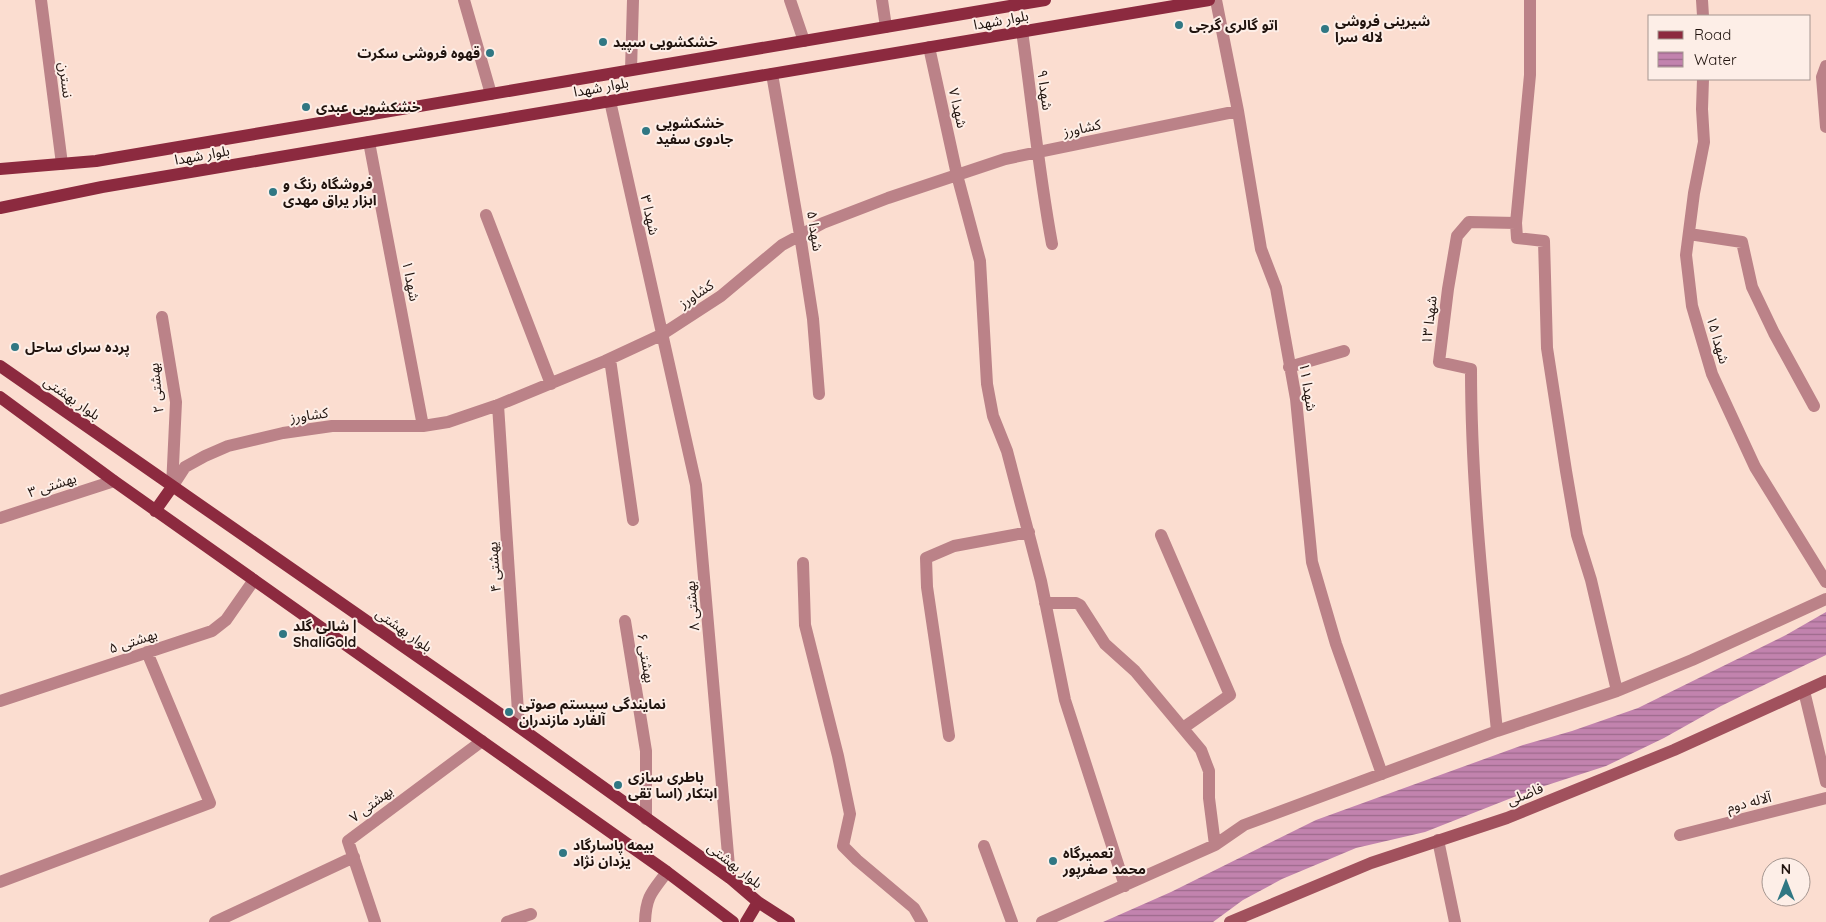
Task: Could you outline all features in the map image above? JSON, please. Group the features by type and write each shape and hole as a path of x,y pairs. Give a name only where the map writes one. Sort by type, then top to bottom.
{"main road":[{"name":"بلوار شهدا","path":"0,170 96,161 1045,0"},
{"name":"بلوار شهدا","path":"0,208 102,187 1209,0"},
{"name":"بلوار بهشتی","path":"0,366 519,727 730,878 758,902 789,922"},
{"path":"1,399 667,872 733,922"},
{"path":"155,510 172,487"},
{"name":"فاضلی","path":"1230,922 1370,863 1507,818 1665,753 1826,681"},
{"path":"746,922 758,902"}],"street":[{"name":"نسترن","path":"41,0 62,164"},
{"path":"464,0 491,94"},
{"path":"630,70 632,0"},
{"path":"790,0 804,41"},
{"path":"882,0 886,27"},
{"name":"شهدا ۱۱","path":"1216,0 1238,111 1261,249 1276,288 1296,400 1312,562 1336,644 1382,774"},
{"path":"1530,0 1530,75 1516,238 1544,241 1547,348 1563,452 1577,535 1591,580 1617,692"},
{"path":"1702,0 1703,15"},
{"name":"شهدا ۹","path":"1022,31 1043,194 1052,244"},
{"name":"شهدا ۷","path":"929,47 957,175 980,261 987,384 993,416 1007,451 1029,532 1065,700 1125,886"},
{"path":"1826,66 1822,77 1826,127"},
{"name":"شهدا ۵","path":"772,74 813,319 819,394"},
{"name":"شهدا ۱۵","path":"1703,80 1704,142 1694,192 1686,255 1692,306 1712,374 1755,467 1826,582"},
{"name":"شهدا ۳","path":"610,101 662,335"},
{"name":"کشاورز","path":"172,487 185,467 228,446 332,426 422,426 448,422 551,384 662,335 721,296 782,245 823,224 872,204 1005,159 1238,111"},
{"name":"شهدا ۱","path":"370,142 422,426"},
{"path":"486,215 551,384"},
{"name":"شهدا ۱۳","path":"1497,731 1477,518 1471,424 1471,369 1439,362 1448,289 1458,236 1469,222 1516,224"},
{"path":"1689,234 1742,242 1752,288 1814,406"},
{"name":"بهشتی ۲","path":"162,317 176,402 172,487"},
{"name":"بهشتی ۸","path":"662,335 696,484 730,878"},
{"path":"1289,367 1344,351"},
{"path":"610,359 632,520"},
{"name":"یهشتی ۴","path":"498,405 519,727"},
{"name":"بهشتی ۳","path":"0,518 114,481"},
{"path":"949,736 927,587 926,558 954,546 1029,532"},
{"path":"1161,535 1230,695 1183,728"},
{"path":"803,563 806,625 850,814 843,846 914,908 922,922"},
{"name":"بهشتی ۵","path":"0,701 212,630 226,620 254,580"},
{"path":"1042,922 1215,845 1244,825 1497,731 1617,692 1826,599"},
{"path":"1045,603 1076,603 1080,605 1105,644 1135,671 1201,750 1209,771 1209,798 1215,845"},
{"name":"بهشتی ۶","path":"625,621 646,751 646,819"},
{"path":"0,882 210,804 148,652"},
{"path":"1804,691 1825,773"},
{"name":"بهشتی ۷","path":"375,922 348,841 482,741"},
{"name":"آلاله دوم","path":"1680,835 1826,798"},
{"path":"1438,840 1455,922"},
{"path":"984,846 1012,922"},
{"path":"215,922 354,857"},
{"path":"645,922 646,906 650,895 667,872"},
{"path":"507,922 531,914"}],"water":[{"path":"1826,612 1826,655 1721,706 1664,738 1606,766 1532,790 1425,832 1356,848 1282,879 1243,900 1213,922 1103,922 1171,892 1316,820 1523,745 1572,731 1638,708 1786,635"}],"place":[{"name":"اتو گالری گرجی","path":"1179,25"},
{"name":"شیرینی فروشی لاله سرا","path":"1325,29"},
{"name":"خشکشویی سپید","path":"603,42"},
{"name":"قهوه فروشی سکرت","path":"490,53"},
{"name":"خشکشویی عبدی","path":"306,107"},
{"name":"خشکشویی جادوی سفید","path":"646,131"},
{"name":"فروشگاه رنگ و ابزار یراق مهدی","path":"273,192"},
{"name":"پرده سرای ساحل","path":"15,347"},
{"name":"شالی گلد | ShaliGold","path":"283,634"},
{"name":"نمایندگی سیستم صوتی آلفارد مازندران","path":"509,712"},
{"name":"باطری سازی ابتکار (اسا تقی","path":"618,785"},
{"name":"بیمه پاسارگاد یزدان نژاد","path":"563,853"},
{"name":"تعمیرگاه محمد صفرپور","path":"1053,861"}]}
